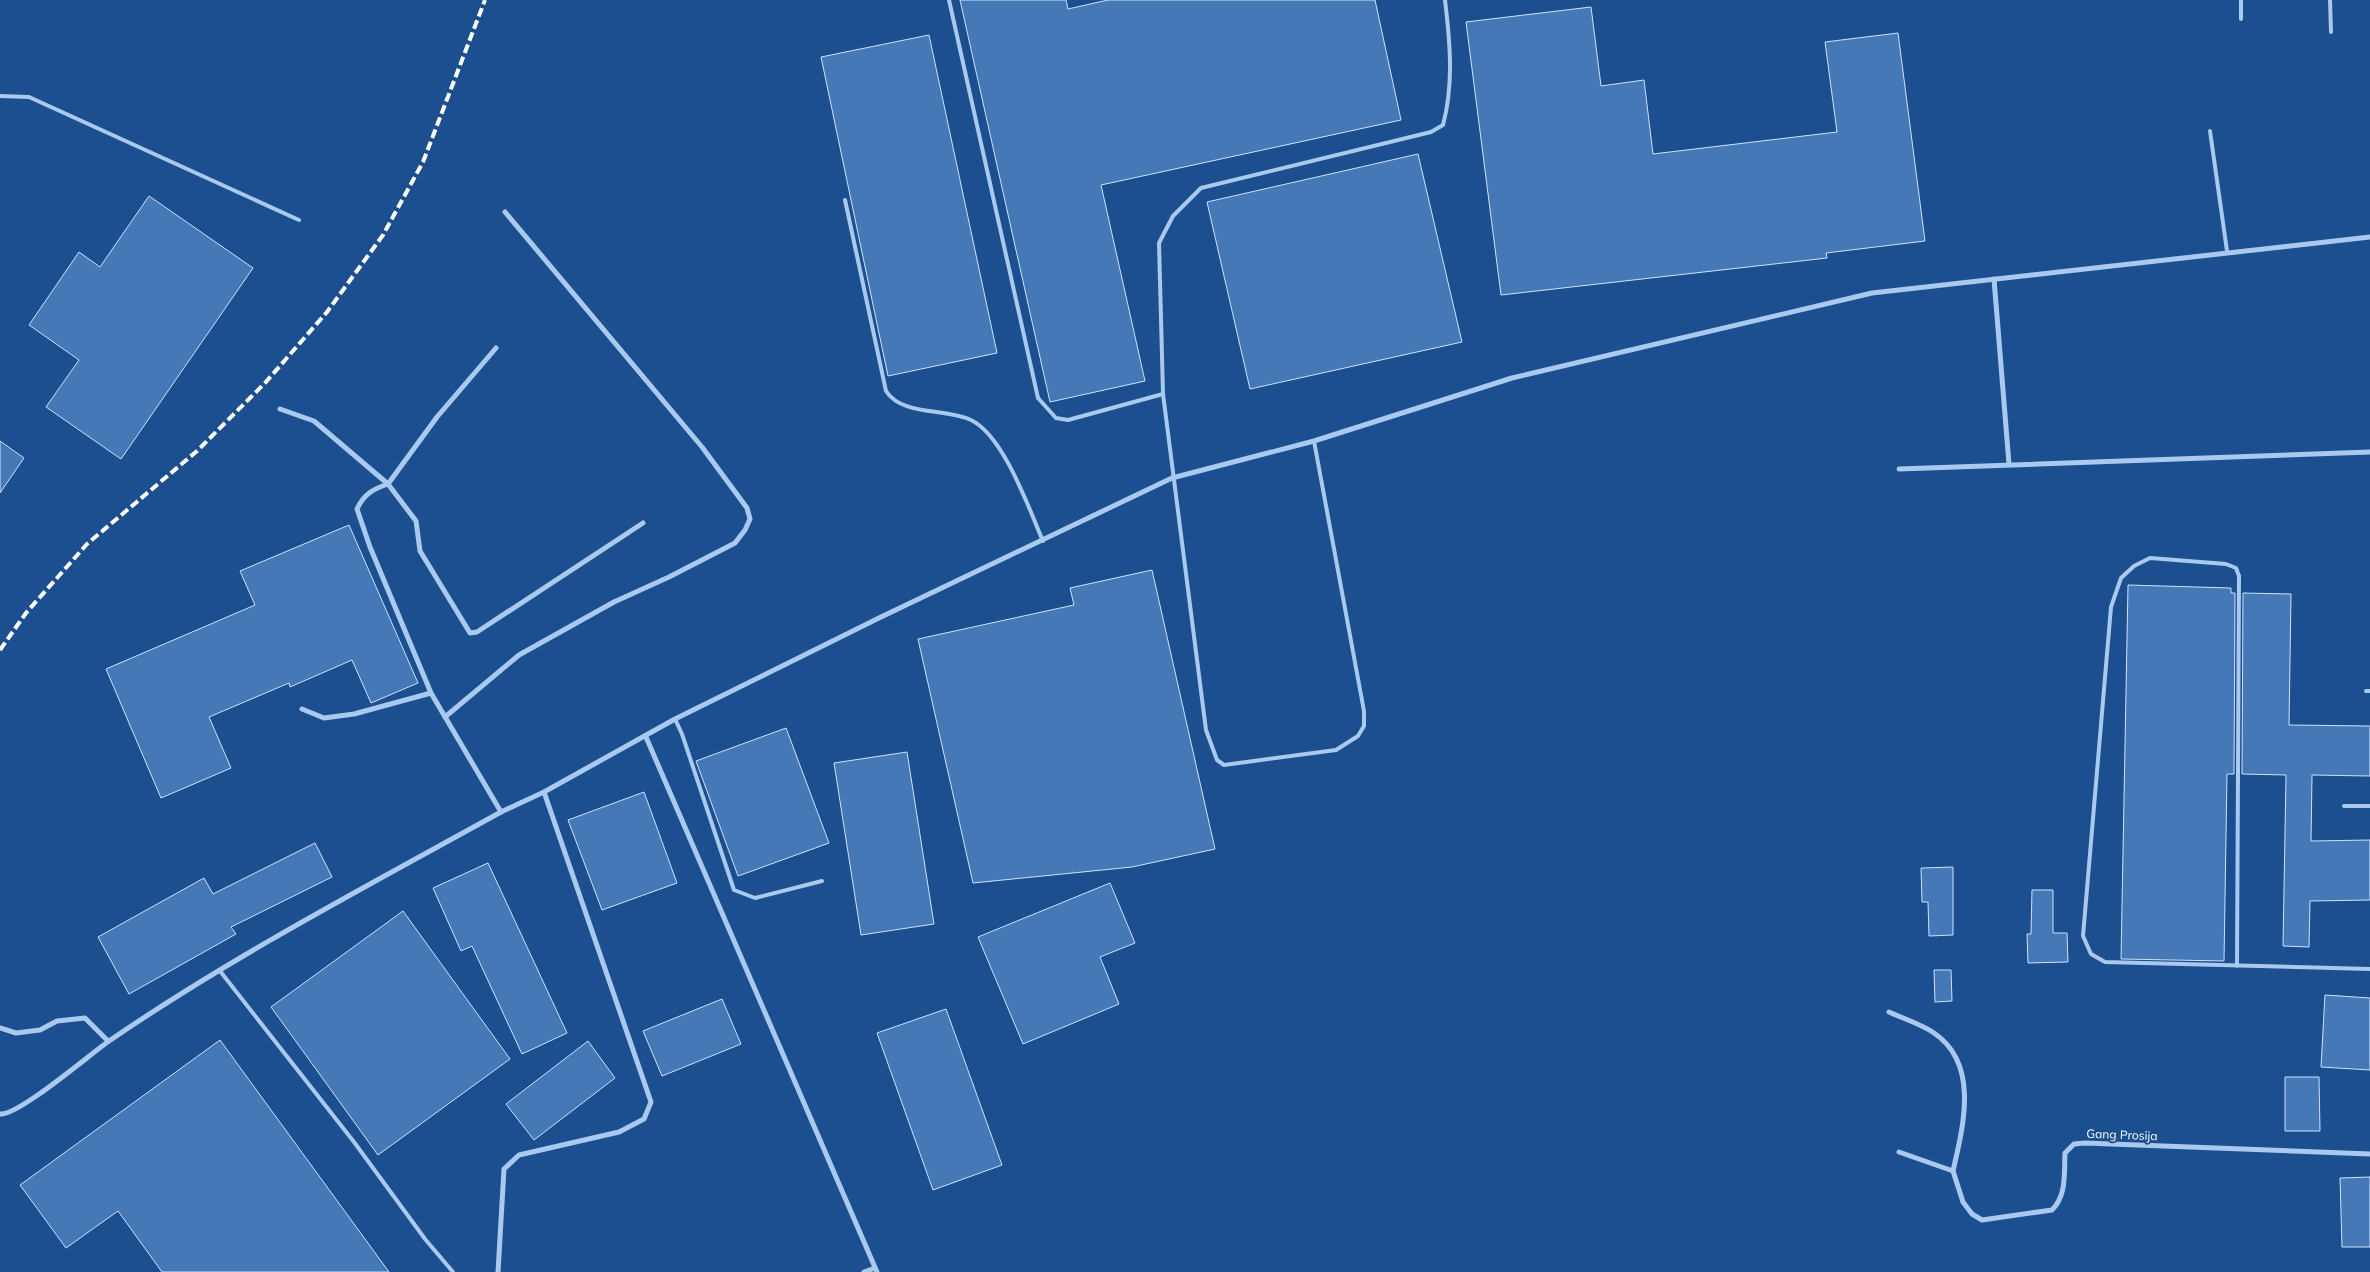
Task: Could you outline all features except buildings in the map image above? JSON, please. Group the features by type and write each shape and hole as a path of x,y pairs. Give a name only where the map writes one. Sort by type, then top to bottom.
{"street":[{"path":"445,717 519,655 614,602 669,577 735,543 745,530 750,519 747,508 702,447 505,212"},
{"path":"0,1114 6,1115 26,1104 108,1042 220,971 501,812 544,792 646,737 675,719 880,617 1172,478 1314,441 1512,378 1872,293 2228,251 2370,237"},
{"path":"1994,279 2009,464"},
{"path":"496,348 437,417 388,484 377,487 363,498 357,509 359,521 431,693 501,812"},
{"path":"280,409 314,421 388,484 416,521 420,551 470,633 477,632 643,523"},
{"path":"1899,469 2370,452"},
{"path":"302,709 324,718 354,714 431,693"},
{"path":"646,737 876,1270 864,1272"},
{"path":"498,1272 504,1169 519,1155 619,1132 644,1119 651,1102 544,792"},
{"path":"1889,1012 1935,1034 1956,1055 1961,1070 1965,1099 1961,1138 1953,1171 1899,1152"},
{"path":"0,1028 16,1033 40,1030 57,1021 85,1018 108,1042"},
{"name":"Gang Prosija","path":"1953,1171 1963,1202 1972,1214 1982,1220 2052,1210 2059,1202 2063,1190 2065,1153 2074,1144 2370,1154"}],"lane":[{"path":"949,0 1038,398 1056,418 1068,420 1163,394"},
{"path":"1314,441 1364,711 1364,726 1358,736 1336,750 1224,765 1217,760 1206,730 1172,478 1163,394 1159,243 1173,216 1200,188 1431,132 1443,125 1448,105 1450,49 1445,0"},
{"path":"2241,0 2241,19"},
{"path":"2330,0 2331,32"},
{"path":"0,96 29,97 299,220"},
{"path":"2210,131 2228,251"},
{"path":"845,200 886,390 898,403 914,408 942,411 972,420 992,440 1011,466 1043,541"},
{"path":"2237,966 2240,576 2236,568 2226,564 2150,558 2134,566 2121,578 2111,607 2083,936 2091,954 2104,962 2237,966 2370,969"},
{"path":"675,719 682,734 734,890 755,898 822,880"},
{"path":"2344,806 2370,806"},
{"path":"220,971 354,1142 425,1239 453,1272"}],"railway":[{"path":"0,650 26,613 87,544 197,451 265,383 327,312 383,235 423,162 485,0"}]}
